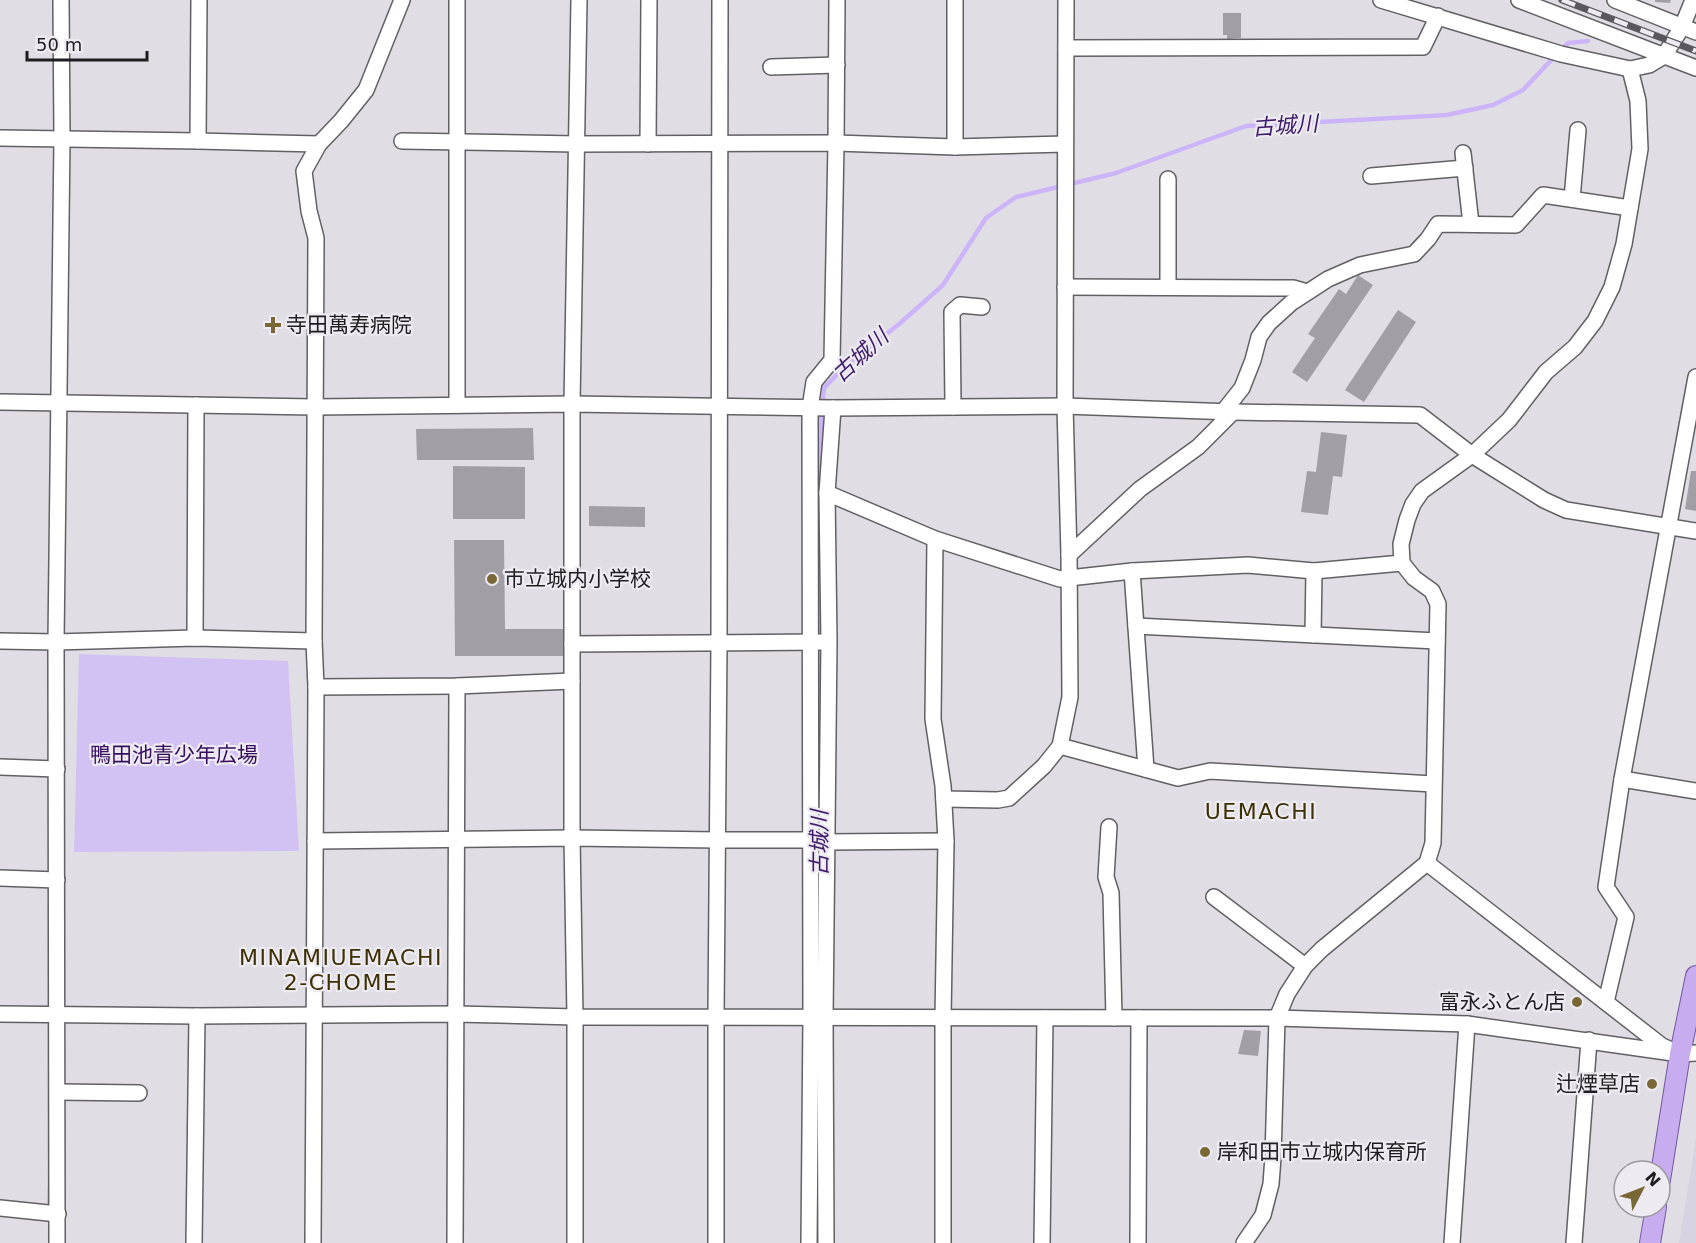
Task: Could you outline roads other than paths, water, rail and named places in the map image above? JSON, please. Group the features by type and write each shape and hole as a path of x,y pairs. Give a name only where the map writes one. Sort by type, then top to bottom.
{"main road":[{"path":"1665,1159 1688,1053 1696,976"},
{"path":"1650,1243 1654,1219"}],"street":[{"path":"57,1243 56,642 62,139 61,0"},
{"path":"198,141 199,0"},
{"path":"313,1243 316,238 309,211 304,171 319,144 342,121 366,90 402,0"},
{"path":"457,0 457,405"},
{"path":"574,1243 572,405 579,0"},
{"path":"648,144 649,0"},
{"path":"716,1243 720,0"},
{"path":"826,1243 811,840 811,408 814,382 832,360 837,143 837,0"},
{"path":"955,0 955,147"},
{"path":"944,799 998,800 1009,798 1044,766 1060,746 1070,697 1065,406 1066,0"},
{"path":"1381,0 1561,54 1630,69 1649,65 1664,56 1689,29 1693,0"},
{"path":"1066,48 1423,46 1435,16 1438,0"},
{"path":"1519,0 1696,68"},
{"path":"1615,0 1689,29"},
{"path":"771,66 837,65"},
{"path":"1244,1243 1263,1215 1271,1184 1274,1156 1277,1018 1287,994 1305,966 1322,949 1427,863 1433,843 1438,604 1432,591 1414,578 1402,563 1401,544 1407,520 1413,504 1422,491 1472,455 1509,420 1546,372 1575,346 1595,321 1612,287 1624,244 1640,149 1638,101 1630,69"},
{"path":"1572,199 1578,130"},
{"path":"0,138 319,144"},
{"path":"402,141 577,144 837,143 955,147 1065,144"},
{"path":"1371,176 1464,160 1471,224"},
{"path":"1168,179 1168,287"},
{"path":"1069,555 1140,489 1198,447 1228,412 1242,388 1259,337 1269,323 1291,303 1328,279 1360,265 1414,254 1438,224 1516,225 1543,195 1630,208"},
{"path":"1065,287 1293,288 1307,292"},
{"path":"953,407 952,312 960,305 982,307"},
{"path":"1606,1002 1626,917 1606,886 1622,779 1696,377"},
{"path":"0,402 315,407 457,405 811,408 1065,406 1228,412 1420,415 1472,455 1544,500 1566,510 1696,531"},
{"path":"195,638 196,405"},
{"path":"809,1243 827,841 829,641 827,493 832,408"},
{"path":"827,493 934,539 1060,579 1132,571 1248,565 1314,571 1402,563"},
{"path":"934,539 933,718 944,799 946,841 943,1243"},
{"path":"1132,571 1146,769"},
{"path":"1313,635 1314,571"},
{"path":"1136,626 1437,641"},
{"path":"0,641 56,642 195,638 314,641"},
{"path":"572,644 812,643 829,641"},
{"path":"316,687 457,686 572,681"},
{"path":"455,1243 457,686"},
{"path":"1060,746 1178,778 1210,771 1433,783"},
{"path":"0,767 57,769"},
{"path":"1622,779 1696,791"},
{"path":"1108,827 1106,877 1111,893 1114,1018"},
{"path":"315,841 572,838 946,841"},
{"path":"1427,863 1662,1046 1688,1053"},
{"path":"0,879 57,880"},
{"path":"1214,897 1305,966"},
{"path":"0,1014 1277,1018 1467,1024 1688,1053"},
{"path":"194,1243 197,1016"},
{"path":"1042,1243 1045,1018"},
{"path":"1138,1243 1139,1018"},
{"path":"1452,1243 1467,1024"},
{"path":"1574,1243 1589,1040"},
{"path":"58,1092 139,1093"},
{"path":"0,1208 58,1214"}],"waterway":[{"name":"古城川","path":"1561,50 1568,43 1588,41"},
{"name":"古城川","path":"821,481 821,416 824,388 845,366 898,325 943,285 986,218 1016,197 1116,173 1246,126 1447,115 1493,105 1523,90 1555,56"},
{"name":"古城川","path":"819,868 820,550"},
{"name":"古城川","path":"818,1138 818,1243"},
{"path":"49,1207 50,1186"}],"railway":[{"path":"1562,0 1696,51"}],"place":[{"name":"寺田萬寿病院","path":"273,325"},
{"name":"市立城内小学校","path":"492,579"},
{"name":"富永ふとん店","path":"1577,1002"},
{"name":"辻煙草店","path":"1652,1084"},
{"name":"岸和田市立城内保育所","path":"1205,1152"}],"district":[{"name":"UEMACHI","path":"1261,811"},
{"name":"MINAMIUEMACHI 2-CHOME","path":"341,970"}],"park label":[{"name":"鴨田池青少年広場","path":"174,755"}]}
